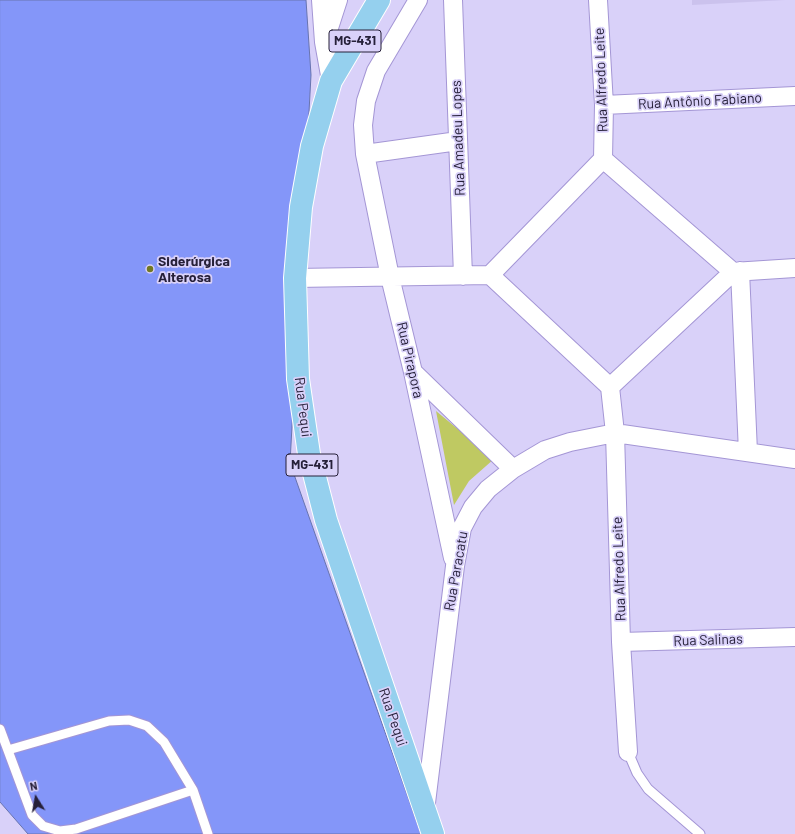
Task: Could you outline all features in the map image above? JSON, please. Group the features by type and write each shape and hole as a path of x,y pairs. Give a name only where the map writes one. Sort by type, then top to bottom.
{"main road":[{"name":"Rua Pequi","path":"379,0 331,81 312,146 301,207 295,278 298,379 309,454 326,520 433,834"}],"street":[{"path":"321,0 324,42 331,81"},
{"path":"324,42 338,0"},
{"name":"Rua Pirapora","path":"418,0 376,71 366,101 363,125 364,154 390,276 413,372 454,566"},
{"name":"Rua Amadeu Lopes","path":"453,0 463,276"},
{"name":"Rua Alfredo Leite","path":"598,0 604,105 603,159"},
{"name":"Rua Antônio Fabiano","path":"604,105 795,96"},
{"path":"364,154 458,141"},
{"path":"295,278 490,275 603,159 737,272 748,452"},
{"path":"490,275 610,387 737,272 795,268"},
{"path":"413,372 513,469"},
{"name":"Rua Alfredo Leite","path":"610,387 615,433 622,642 628,752"},
{"name":"Rua Paracatu","path":"425,813 454,566 462,528 473,507 488,489 513,469 545,450 570,442 615,433 795,459"},
{"name":"Rua Salinas","path":"622,642 795,638"}],"lane":[{"path":"8,750 109,721 129,720 147,726 164,742 193,790 208,834"},
{"path":"0,729 32,815 43,826 60,831 76,829 193,790"},
{"path":"628,752 636,773 648,789 700,834"}],"shaded area":[{"path":"692,0 785,0 692,5"}],"green space":[{"path":"436,411 494,459 469,481 454,505"}],"building":[{"name":"Siderúrgica Alterosa","path":"0,0 306,0 311,75 290,463 421,834 28,834 0,802"}],"place":[{"name":"Siderúrgica Alterosa","path":"150,269"}]}
